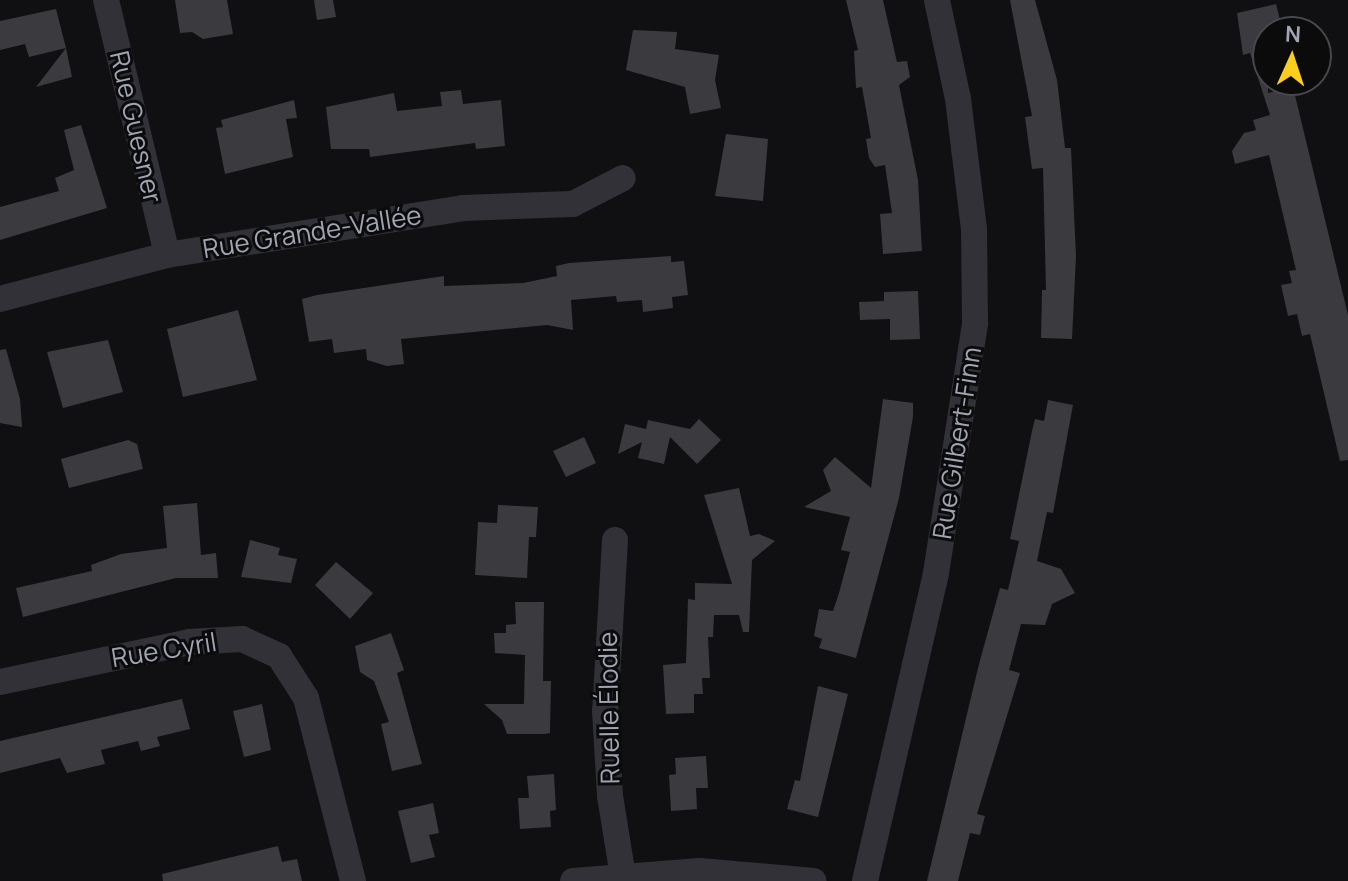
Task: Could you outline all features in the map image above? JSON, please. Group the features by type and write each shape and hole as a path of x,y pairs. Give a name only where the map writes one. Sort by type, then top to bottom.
{"street":[{"name":"Rue Guesner","path":"106,0 167,255"},
{"name":"Rue Gilbert-Finn","path":"865,881 936,573 975,323 974,229 958,99 937,0"},
{"name":"Rue Grande-Vallée","path":"0,299 167,255 463,208 573,204 623,178"},
{"name":"Ruelle Élodie","path":"615,540 605,711 610,796 623,876"},
{"name":"Rue Cyril","path":"0,682 189,642 242,639 279,656 306,698 353,881"},
{"path":"573,881 700,871 814,881"}],"building":[{"path":"175,0 227,0 233,34 203,39 192,32 180,33"},
{"path":"314,0 333,0 336,17 317,20"},
{"path":"846,0 883,0 897,62 907,61 910,77 899,85 918,180 922,251 883,254 880,214 892,213 885,165 875,167 869,158 866,139 871,138 862,87 856,88 854,51 858,50"},
{"path":"1010,0 1035,0 1057,80 1065,148 1071,148 1076,256 1072,339 1041,338 1042,290 1046,290 1043,168 1032,169 1025,117 1032,116"},
{"path":"1276,4 1279,16 1252,16 1252,59 1250,53 1243,55 1237,13"},
{"path":"56,9 66,48 29,57 25,44 0,50 0,21"},
{"path":"633,30 677,32 675,49 719,55 715,80 721,108 690,114 685,87 626,70"},
{"path":"66,48 72,77 36,87"},
{"path":"461,90 463,104 501,100 505,146 476,149 475,143 370,157 369,149 331,149 326,107 394,93 397,111 442,106 440,92"},
{"path":"1264,96 1295,96 1348,315 1348,460 1340,461 1310,334 1302,336 1297,314 1288,316 1281,285 1292,283 1289,271 1296,270 1269,155 1235,164 1232,151 1244,133 1256,130 1253,120 1270,115"},
{"path":"294,100 297,118 286,119 293,157 225,174 216,128 223,127 221,120"},
{"path":"81,125 107,208 0,240 0,207 59,191 55,178 74,170 64,130"},
{"path":"726,134 768,139 763,201 715,196"},
{"path":"671,256 671,262 684,261 688,295 672,297 673,308 643,312 642,300 617,302 616,296 571,300 573,330 547,325 401,339 404,364 387,366 367,360 366,349 334,353 332,339 309,342 302,299 317,295 444,276 444,286 523,283 557,276 556,266 569,263"},
{"path":"918,291 920,339 890,340 890,319 860,320 859,302 884,301 884,292"},
{"path":"238,310 257,380 183,397 167,329"},
{"path":"108,340 123,392 63,408 47,352"},
{"path":"6,349 20,399 22,427 0,423 0,350"},
{"path":"883,399 913,403 913,417 899,498 856,658 819,648 822,639 814,636 819,609 833,611 839,593 850,552 841,550 850,517 804,507 831,491 823,470 835,457 871,488"},
{"path":"1048,400 1073,405 1053,513 1047,512 1037,561 1061,569 1075,593 1052,604 1045,625 1021,624 1009,670 1020,673 977,814 985,816 980,835 970,833 958,881 927,881 1000,588 1008,590 1019,541 1010,539 1035,419 1044,421"},
{"path":"699,419 721,440 697,464 670,437 664,464 638,458 642,442 618,454 625,424 646,429 648,420 690,429"},
{"path":"584,437 596,463 566,477 553,451"},
{"path":"128,440 137,444 143,469 69,488 61,459"},
{"path":"739,488 750,536 759,534 775,541 752,560 749,632 743,632 739,615 714,615 713,637 708,637 710,678 702,678 703,694 694,694 694,713 666,714 663,665 686,663 688,599 695,600 695,583 732,584 704,495"},
{"path":"197,503 201,555 216,553 218,578 176,578 23,617 16,588 92,571 91,565 121,554 167,548 163,506"},
{"path":"498,505 538,507 536,537 529,537 527,578 475,575 478,522 497,523"},
{"path":"250,540 280,548 278,555 297,559 291,583 241,577"},
{"path":"336,562 373,593 350,619 315,585"},
{"path":"515,602 544,602 543,681 551,681 550,733 507,734 502,720 484,704 524,704 525,655 495,653 494,633 506,633 506,625 516,624"},
{"path":"391,633 404,670 397,673 422,764 392,771 381,724 389,722 374,681 360,672 355,646"},
{"path":"818,686 848,694 818,817 787,809 795,780 800,781"},
{"path":"182,699 190,729 157,737 160,746 141,751 138,741 101,750 105,764 67,773 60,758 0,773 0,741"},
{"path":"262,704 271,750 244,757 233,711"},
{"path":"706,756 708,788 696,788 697,809 671,811 669,775 676,774 675,758"},
{"path":"554,774 556,810 550,811 551,827 520,829 518,798 529,798 527,776"},
{"path":"433,803 439,833 429,835 435,857 411,863 398,811"},
{"path":"278,846 282,862 297,859 302,881 163,881 162,874"}]}
